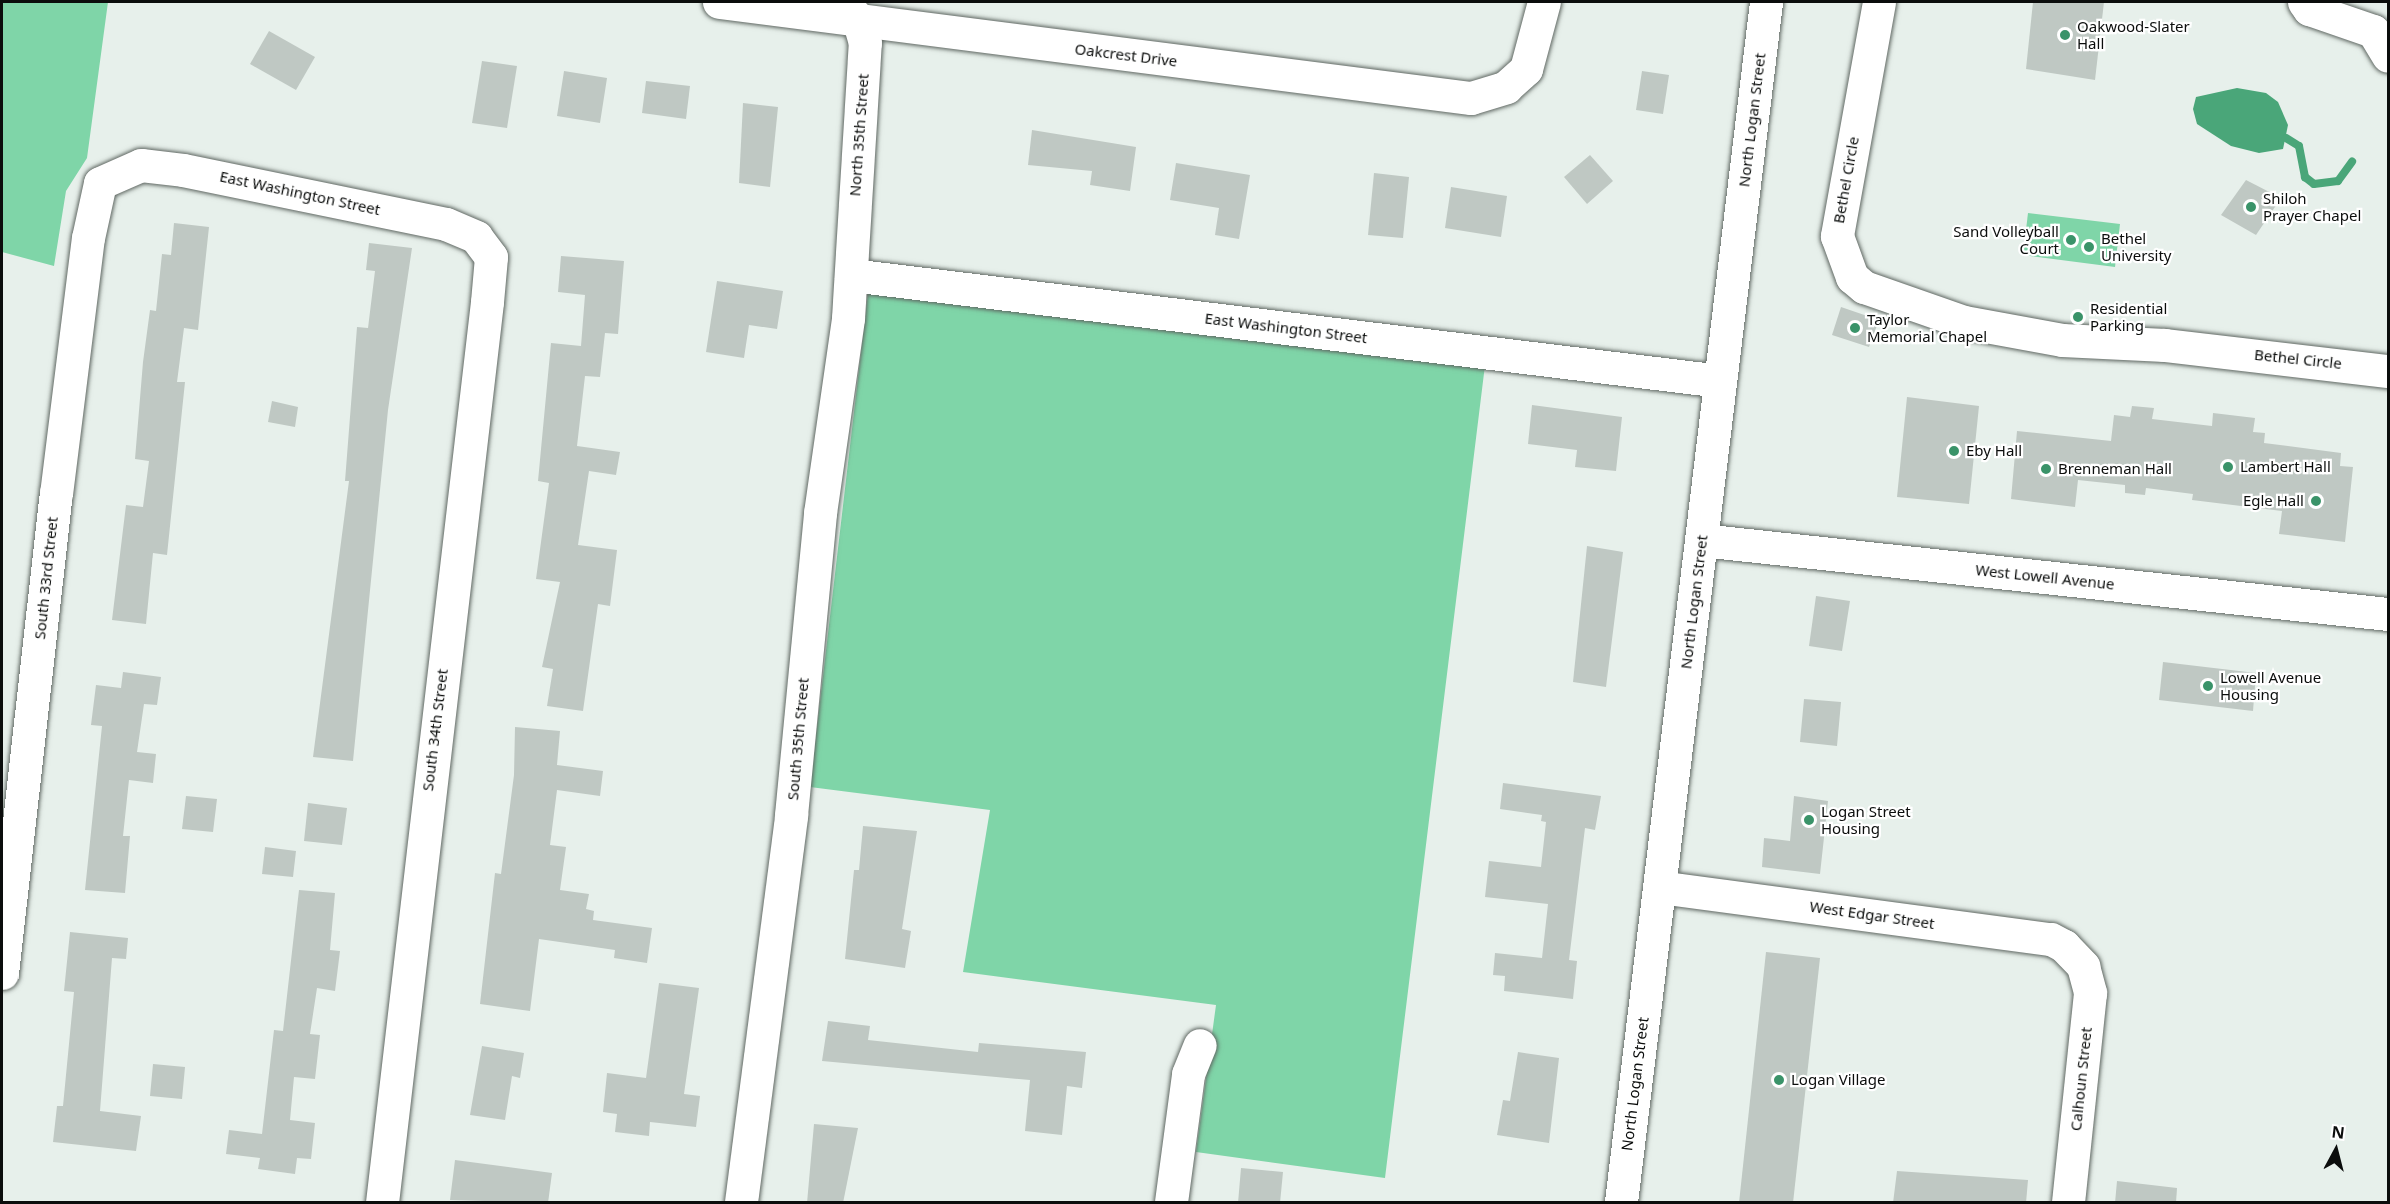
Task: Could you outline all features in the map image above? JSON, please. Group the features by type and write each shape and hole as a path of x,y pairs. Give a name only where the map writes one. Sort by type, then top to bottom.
{"street":[{"name":"Oakcrest Drive","path":"719,2 850,10 1424,94 1471,98 1506,87 1526,69 1544,2"},
{"name":"North Logan Street","path":"1621,1203 1766,2"},
{"name":"Bethel Circle","path":"1879,2 1837,236 1852,277 1864,287 1964,322 2062,340 2165,345 2388,371"},
{"path":"2304,2 2309,9 2373,30 2388,57"},
{"name":"North 35th Street","path":"850,10 865,44 851,275"},
{"name":"East Washington Street","path":"100,183 141,165 183,170 446,224 476,237 491,257"},
{"name":"South 33rd Street","path":"2,974 56,494 88,238 100,183"},
{"name":"South 34th Street","path":"382,1203 491,257"},
{"name":"East Washington Street","path":"851,275 1720,381"},
{"name":"South 35th Street","path":"741,1203 791,816 820,513 851,275"},
{"name":"West Lowell Avenue","path":"1701,540 2388,614"},
{"name":"West Edgar Street","path":"1659,887 2051,939 2078,959"},
{"name":"Calhoun Street","path":"2068,1203 2090,993 2078,959"},
{"path":"1171,1203 1188,1074 1200,1045"}],"shaded area":[{"path":"2,2 108,2 87,158 66,191 54,266 2,252"},
{"path":"2237,88 2266,93 2278,102 2288,125 2283,149 2259,153 2231,146 2197,124 2193,109 2196,97"},
{"name":"Sand Volleyball Court","path":"2028,213 2120,224 2115,267 2023,255"},
{"path":"869,284 1486,357 1385,1178 1196,1152 1216,1005 963,972 990,810 810,787"}],"building":[{"name":"Oakwood-Slater Hall","path":"2033,2 2104,2 2095,80 2026,69"},
{"path":"269,31 315,57 296,90 250,64"},
{"path":"482,61 517,66 507,128 472,123"},
{"path":"564,71 607,78 600,123 557,116"},
{"path":"1642,71 1669,75 1663,114 1636,110"},
{"path":"646,81 690,86 686,119 642,113"},
{"path":"743,103 778,107 770,187 739,183"},
{"path":"1032,130 1136,147 1130,191 1090,185 1092,171 1028,165"},
{"path":"1590,155 1613,181 1587,204 1564,177"},
{"path":"1176,163 1250,175 1239,239 1215,235 1219,208 1170,200"},
{"path":"1374,173 1409,177 1403,238 1368,235"},
{"name":"Shiloh Prayer Chapel","path":"2246,180 2281,198 2256,235 2221,215"},
{"path":"1451,187 1507,196 1501,237 1445,228"},
{"path":"174,223 209,227 198,330 184,328 177,382 185,382 167,555 153,553 146,624 112,620 126,505 143,507 149,461 135,459 143,362 150,310 156,311 162,254 171,255"},
{"path":"369,243 412,248 388,410 353,761 313,757 349,481 345,481 357,327 368,328 375,271 366,270"},
{"path":"561,256 624,261 618,334 605,333 600,377 585,376 577,446 620,452 616,475 589,471 578,545 617,550 610,606 598,604 583,711 547,706 553,669 542,667 560,582 536,579 549,483 538,481 551,343 581,346 585,295 558,292"},
{"path":"717,281 783,291 777,329 749,325 744,358 706,352"},
{"name":"Taylor Memorial Chapel","path":"1841,307 1879,320 1869,347 1832,335"},
{"name":"Eby Hall","path":"1907,397 1979,406 1969,504 1897,497"},
{"path":"272,401 298,407 295,427 268,422"},
{"path":"1532,405 1622,417 1616,471 1575,467 1577,450 1528,444"},
{"path":"2132,406 2154,408 2152,419 2212,426 2213,413 2255,418 2253,432 2265,433 2264,443 2341,453 2340,466 2353,467 2345,542 2279,534 2282,511 2192,500 2193,494 2146,488 2145,495 2125,493 2125,485 2078,480 2075,507 2011,499 2017,431 2111,441 2114,415 2130,417"},
{"path":"1587,546 1623,552 1606,687 1573,682"},
{"path":"1816,596 1850,601 1842,651 1809,646"},
{"name":"Lowell Avenue Housing","path":"2163,662 2256,673 2253,711 2159,700"},
{"path":"123,672 161,677 157,705 144,704 137,752 156,754 153,783 129,780 123,836 130,836 125,893 85,890 102,726 91,725 96,685 121,688"},
{"path":"1804,699 1841,702 1837,746 1800,742"},
{"path":"515,727 560,731 557,765 603,771 600,796 557,790 550,845 566,847 560,890 589,894 586,909 594,911 593,920 652,928 647,963 614,958 615,950 539,939 530,1011 480,1004 495,873 501,874 514,775"},
{"path":"1503,783 1601,796 1595,830 1585,828 1569,960 1577,961 1573,999 1504,991 1505,976 1493,975 1495,953 1542,958 1548,904 1485,897 1489,861 1541,867 1546,822 1541,821 1542,815 1500,809"},
{"path":"186,796 217,799 213,832 182,829"},
{"name":"Logan Street Housing","path":"1794,796 1828,801 1820,874 1762,867 1764,838 1790,841"},
{"path":"308,803 347,808 342,845 304,841"},
{"path":"863,826 917,831 902,929 911,931 905,968 845,959 854,870 859,870"},
{"path":"265,847 296,851 293,877 262,874"},
{"path":"299,890 335,893 330,950 340,951 335,991 317,988 310,1034 320,1035 315,1079 294,1077 290,1120 315,1123 311,1159 297,1158 295,1174 258,1169 260,1158 226,1154 229,1130 262,1134 274,1030 283,1031"},
{"path":"70,932 128,938 126,959 112,958 100,1111 141,1116 136,1151 53,1142 57,1106 63,1106 74,992 64,991"},
{"name":"Logan Village","path":"1766,952 1820,958 1793,1203 1739,1203"},
{"path":"659,983 699,988 684,1094 700,1096 696,1127 650,1122 649,1136 615,1132 617,1114 603,1112 607,1073 646,1078"},
{"path":"828,1021 870,1026 868,1040 978,1052 979,1043 1086,1052 1082,1088 1067,1086 1062,1135 1025,1131 1030,1080 822,1061"},
{"path":"482,1046 524,1053 520,1078 512,1076 505,1120 470,1115"},
{"path":"1518,1052 1559,1058 1549,1143 1497,1135 1503,1100 1510,1101"},
{"path":"153,1064 185,1067 182,1099 150,1096"},
{"path":"814,1124 858,1128 843,1203 807,1203"},
{"path":"455,1160 552,1173 548,1203 450,1200"},
{"path":"1241,1168 1283,1172 1280,1203 1238,1203"},
{"path":"1897,1171 2028,1180 2026,1203 1893,1203"},
{"path":"2117,1181 2177,1188 2176,1203 2115,1203"}],"waterway":[{"path":"2286,138 2299,146 2305,177 2314,184 2338,181 2352,162"}],"place":[{"name":"Oakwood-Slater Hall","path":"2065,35"},
{"name":"Shiloh Prayer Chapel","path":"2251,207"},
{"name":"Sand Volleyball Court","path":"2071,240"},
{"name":"Bethel University","path":"2089,247"},
{"name":"Residential Parking","path":"2078,317"},
{"name":"Taylor Memorial Chapel","path":"1855,328"},
{"name":"Eby Hall","path":"1954,451"},
{"name":"Lambert Hall","path":"2228,467"},
{"name":"Brenneman Hall","path":"2046,469"},
{"name":"Egle Hall","path":"2316,501"},
{"name":"Lowell Avenue Housing","path":"2208,686"},
{"name":"Logan Street Housing","path":"1809,820"},
{"name":"Logan Village","path":"1779,1080"}]}
